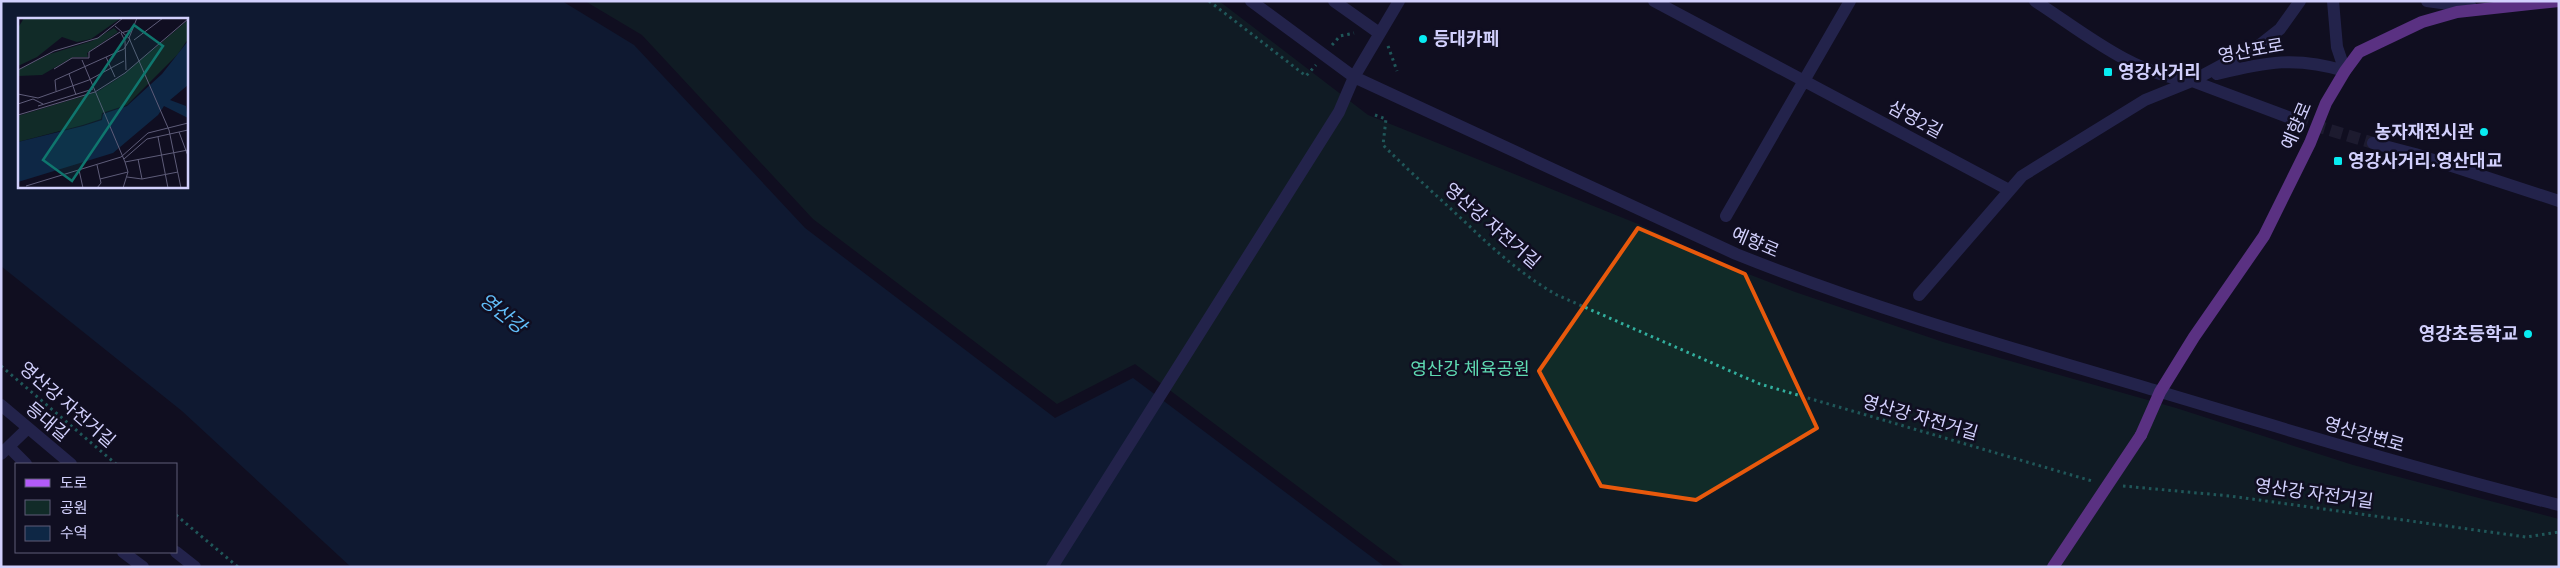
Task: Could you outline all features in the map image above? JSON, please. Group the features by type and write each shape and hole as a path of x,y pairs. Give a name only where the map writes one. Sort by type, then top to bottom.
{"main road":[{"name":"예향로","path":"2053,567 2141,435 2160,392 2194,337 2264,236 2310,143 2326,103 2359,52 2422,22 2457,12 2559,1"}],"street":[{"path":"1251,1 1354,77"},
{"path":"1334,1 1379,33"},
{"path":"1052,567 1339,112 1354,77 1400,1"},
{"name":"삼영2길","path":"1654,1 2009,190"},
{"path":"1726,216 1850,1"},
{"name":"영산포로","path":"2035,1 2136,65 2170,78 2192,81 2254,65 2297,61 2318,63 2345,71"},
{"path":"1919,295 2022,176 2145,100 2192,81 2261,44 2280,29 2300,1"},
{"path":"2333,1 2337,47 2345,71"},
{"path":"2427,1 2453,6 2498,9"},
{"name":"예향로","path":"1354,77 1736,254 1800,280 1929,324 2160,392"},
{"path":"2192,81 2296,120"},
{"path":"2373,143 2415,154 2559,202"},
{"name":"영산강변로","path":"2160,392 2357,452 2559,505"},
{"name":"등대길","path":"1,405 69,463"},
{"path":"24,463 5,450 28,428"},
{"path":"124,553 143,567"},
{"path":"177,553 195,567"}],"path":[{"name":"영산강 자전거길","path":"1375,115 1386,118 1383,145 1414,176 1497,253 1532,281 1557,295 1760,384 2079,479 2097,482"},
{"name":"영산강 자전거길","path":"1,366 115,463"},
{"name":"영산강 자전거길","path":"2114,485 2230,496 2526,537 2559,532"},
{"path":"178,517 238,567"}],"highlighted area":[{"path":"1638,228 1745,274 1817,428 1696,500 1601,486 1539,371"}],"green space":[{"name":"영산강 체육공원","path":"585,1 1219,1 1368,115 1638,224 1730,267 1795,292 1943,342 2176,408 2353,465 2559,519 2559,567 1405,567 1135,364 1057,404 813,219 642,35"}],"water":[{"name":"영산강","path":"1,1 562,1 634,45 805,228 1055,418 1133,378 1385,567 351,567 182,411 1,266"}],"tunnel":[{"path":"2296,120 2373,143"}],"place":[{"name":"등대카페","path":"1423,39"},
{"name":"영강사거리","path":"2108,72"},
{"name":"농자재전시관","path":"2484,132"},
{"name":"영강사거리.영산대교","path":"2338,161"},
{"name":"영강초등학교","path":"2528,334"}]}
